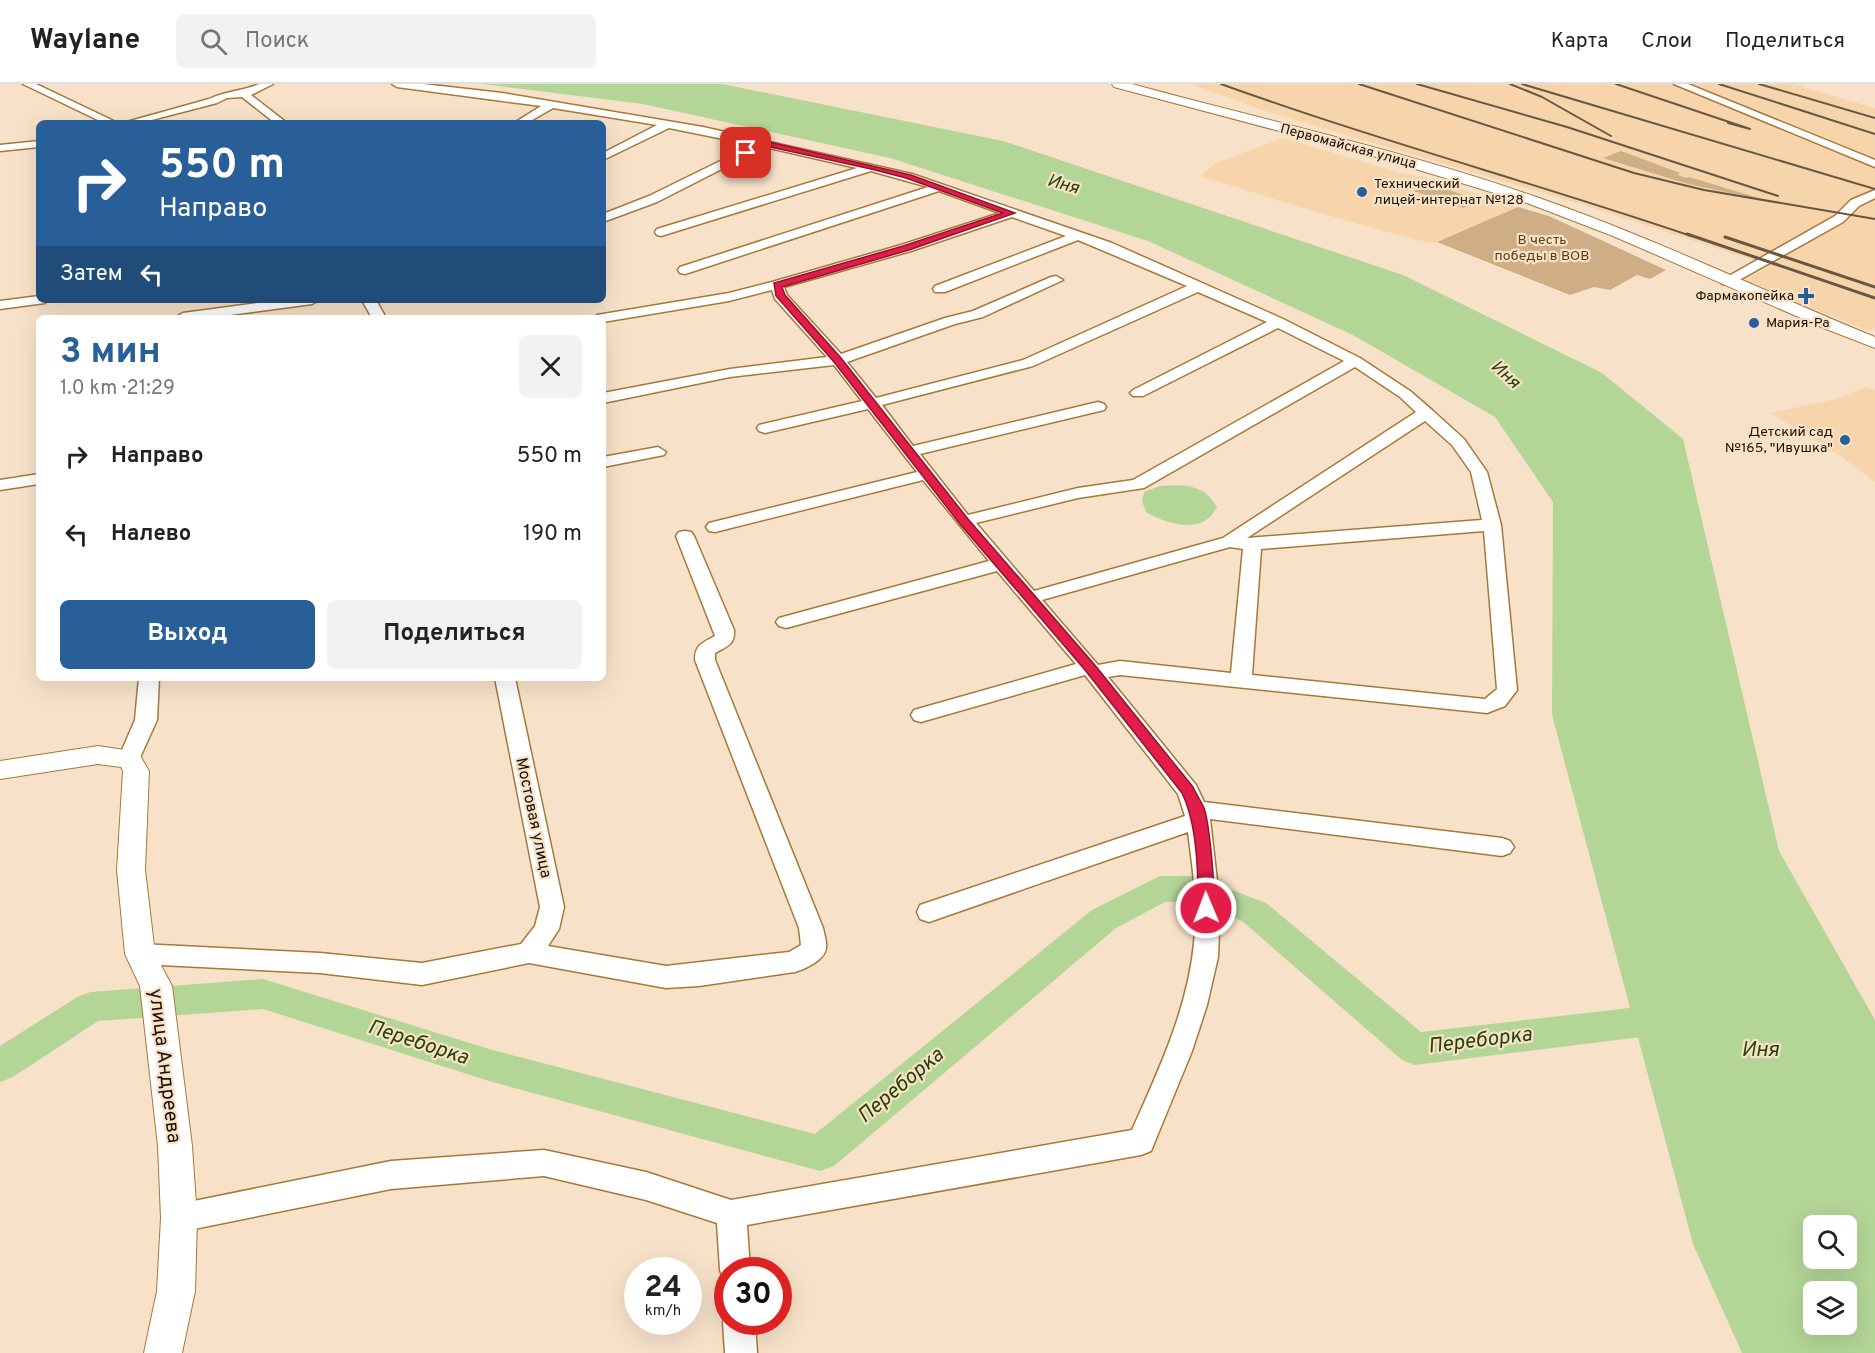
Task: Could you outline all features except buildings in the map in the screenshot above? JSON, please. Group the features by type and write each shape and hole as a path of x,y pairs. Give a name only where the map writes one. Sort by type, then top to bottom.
{"main road":[{"name":"Первомайская улица","path":"1118,84 1435,170 1532,200 1587,220 1875,343"},
{"path":"0,770 98,755 129,759"},
{"name":"улица Андреева","path":"129,759 136,771 131,870 140,954 156,986 175,1146 179,1218 177,1291 163,1353"}],"street":[{"path":"28,84 106,120"},
{"path":"140,120 213,101 225,95 244,94 268,84"},
{"path":"397,84 502,96 610,113 765,143 908,176 937,188 1080,235 1278,322 1355,361 1406,394 1458,442 1479,472 1492,525 1507,690 1498,701 1487,706 1120,668 1092,670 921,715"},
{"path":"1680,84 1875,164"},
{"path":"244,94 278,120"},
{"path":"524,120 552,104"},
{"path":"597,120 610,113"},
{"path":"606,155 668,124"},
{"path":"606,217 653,199 765,143"},
{"path":"0,148 36,144"},
{"path":"661,232 873,167"},
{"path":"685,270 937,188"},
{"path":"1727,281 1839,219 1855,203 1875,194"},
{"path":"606,317 729,297 777,285 906,248 1011,213"},
{"path":"940,289 1080,235"},
{"path":"606,397 730,373 838,360 950,321 978,314 1056,280"},
{"path":"179,1218 391,1175 544,1163 646,1186 731,1214 1141,1142 1167,1082 1191,1012 1205,955 1206,884 1198,815 1188,790 1092,670 964,521 838,360 780,296 777,285"},
{"path":"765,428 1028,363 1197,287"},
{"path":"0,305 36,300"},
{"path":"198,315 289,303"},
{"path":"1138,393 1278,322"},
{"path":"964,521 1078,493 1138,484 1355,361"},
{"path":"911,452 1098,407"},
{"path":"1029,598 1229,542 1426,413"},
{"path":"606,461 658,452"},
{"path":"715,527 928,474"},
{"path":"0,485 36,479"},
{"path":"1229,542 1252,544 1492,525"},
{"path":"140,954 320,963 422,974 529,953 666,976 699,975 795,962 814,949 811,928 705,660 705,650 725,639 724,630 685,536"},
{"path":"1241,680 1252,544"},
{"path":"786,622 1000,564"},
{"path":"129,759 146,720 150,681"},
{"name":"Мостовая улица","path":"506,681 552,907 547,929 529,953"},
{"path":"929,912 1198,815 1502,847"},
{"path":"731,1214 734,1257"},
{"path":"740,1335 741,1353"}],"shaded area":[{"path":"1191,84 1793,84 1875,108 1875,328 1869,331 1742,280 1771,266 1587,206 1262,110"},
{"name":"Технический лицей-интернат №128","path":"1283,138 1400,173 1424,177 1518,207 1435,243 1416,240 1313,211 1200,176 1216,163"},
{"name":"Детский сад №165, \"Ивушка\"","path":"1866,387 1875,390 1875,482 1842,457 1771,413 1837,399"}],"green space":[{"path":"1621,151 1680,173 1678,175 1686,178 1768,201 1688,184 1603,158"},
{"path":"1432,184 1481,201 1463,208 1414,191"},
{"name":"В честь победы в ВОВ","path":"1518,207 1549,216 1666,270 1650,279 1637,275 1610,290 1594,287 1570,295 1437,242"}],"water":[{"name":"Иня","path":"482,84 722,84 1003,141 1403,275 1602,373 1683,439 1779,851 1875,1020 1875,1353 1742,1353 1693,1244 1552,715 1553,502 1495,417 1353,335 1148,241 890,158 643,104"},
{"path":"1160,486 1188,486 1209,496 1217,507 1211,516 1203,522 1184,525 1146,512 1142,501 1144,492"}],"waterway":[{"name":"Переборка","path":"0,1066 91,1007 263,994 489,1065 820,1153 1104,919 1160,889 1195,889 1254,912 1415,1049 1673,1018"}],"railway":[{"path":"1221,84 1338,124 1691,236"},
{"path":"1359,84 1634,173 1704,190 1875,219"},
{"path":"1417,84 1567,127 1778,196"},
{"path":"1510,84 1542,97 1611,136"},
{"path":"1522,84 1875,189"},
{"path":"1616,84 1750,129 1728,123"},
{"path":"1719,84 1875,134"},
{"path":"1759,84 1875,118"},
{"path":"1687,234 1875,298"},
{"path":"1725,237 1875,287"}],"place":[{"name":"Технический лицей-интернат №128","path":"1362,192"},
{"name":"Фармакопейка","path":"1806,296"},
{"name":"Мария-Ра","path":"1754,323"},
{"name":"Детский сад №165, \"Ивушка\"","path":"1845,440"}],"route":[{"path":"746,153 765,143 873,167 908,176 1011,213 906,248 777,285 780,296 838,360 964,521 1089,667 1188,790 1197,809 1199,820 1206,884 1206,908"}]}
